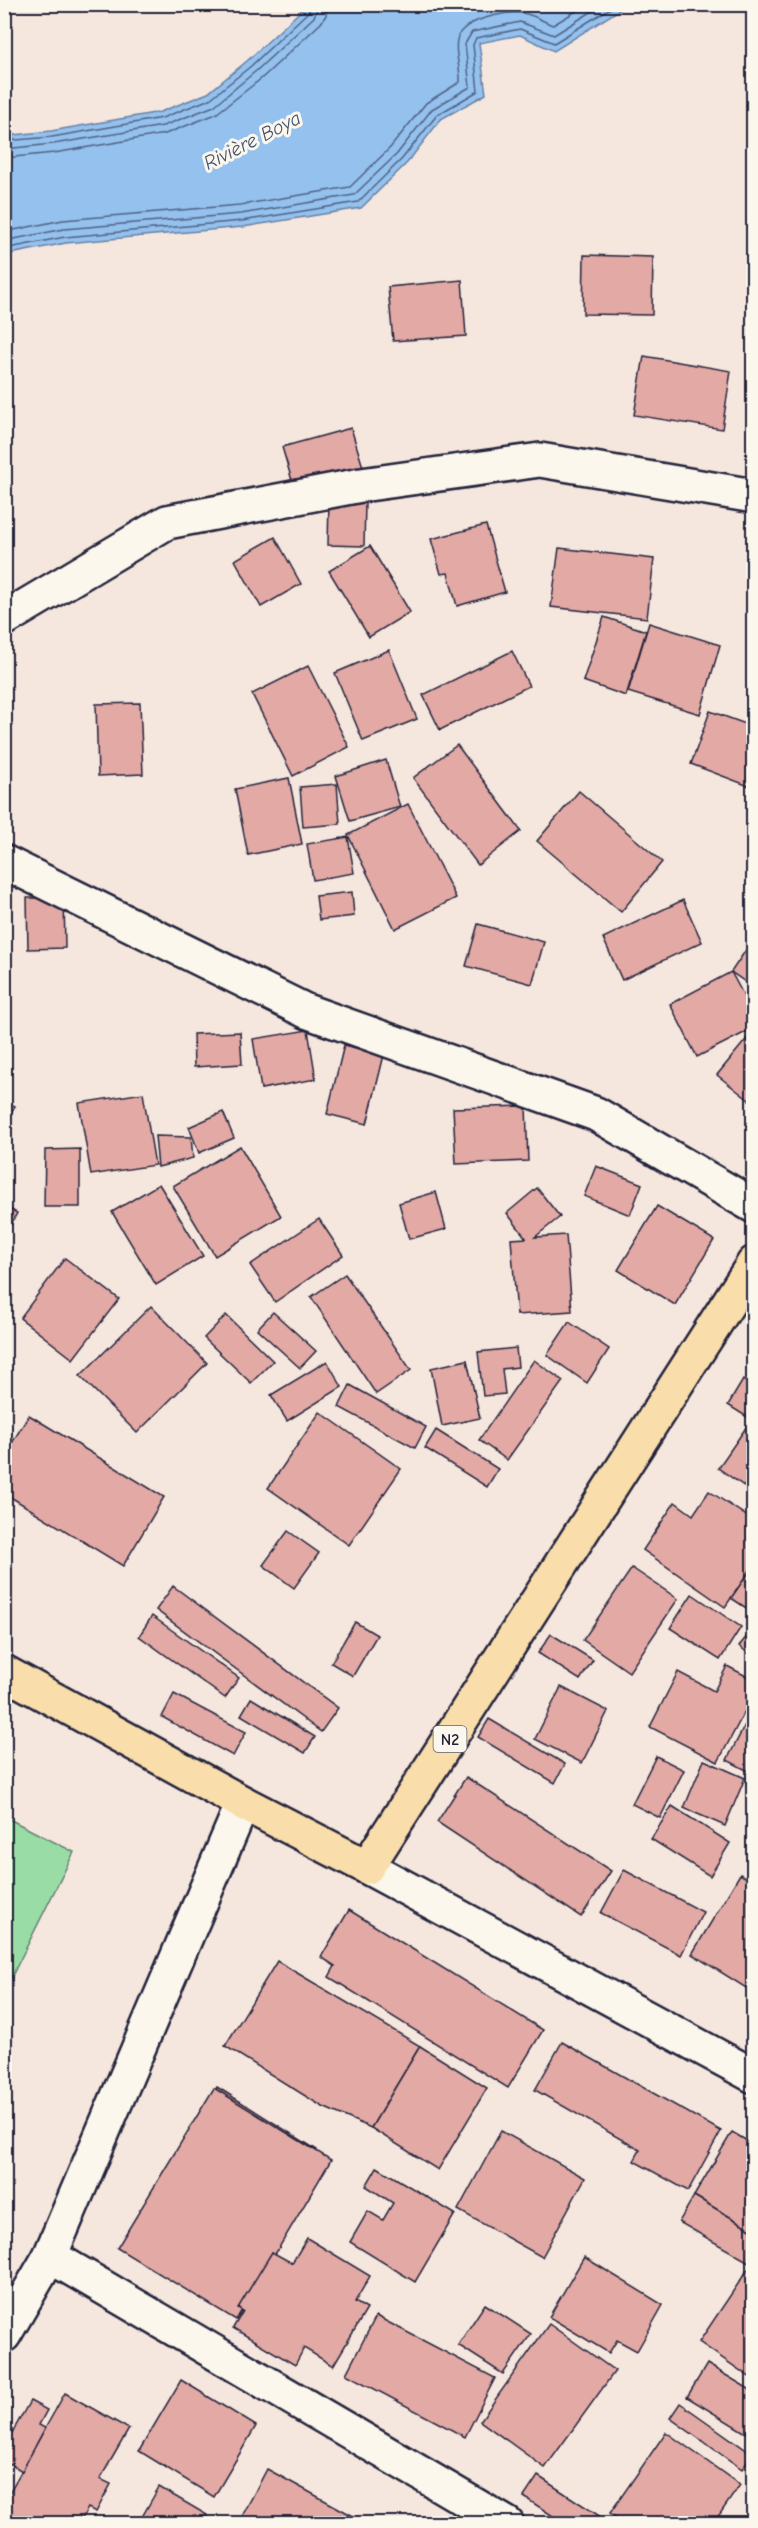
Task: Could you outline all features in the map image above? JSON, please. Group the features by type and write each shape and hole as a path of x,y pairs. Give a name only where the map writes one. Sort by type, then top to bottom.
{"highway":[{"name":"N2","path":"368,1867 753,1263"},
{"path":"4,1672 243,1803 368,1867"}],"street":[{"path":"4,619 167,522 361,484 540,460 753,496"},
{"path":"4,862 306,1011 596,1114 753,1206"},
{"path":"4,2336 50,2256 243,1803"},
{"path":"368,1867 753,2076"},
{"path":"50,2256 507,2523"}],"green space":[{"path":"5,1817 74,1852 5,1990"}],"water":[{"name":"Rivière Boya","path":"308,4 627,5 554,51 520,35 479,43 486,94 441,119 407,163 361,208 243,227 66,243 5,255 5,136 51,131 160,112 208,93 247,61"}],"building":[{"path":"584,255 653,257 652,315 583,314"},
{"path":"462,280 466,336 393,341 388,287"},
{"path":"644,356 731,371 722,429 634,415"},
{"path":"351,428 363,467 294,487 282,447"},
{"path":"329,501 365,503 364,546 328,545"},
{"path":"486,525 505,592 457,606 448,573 441,574 431,539"},
{"path":"275,537 301,584 261,607 235,560"},
{"path":"370,546 410,612 369,637 329,571"},
{"path":"559,548 654,559 647,618 551,607"},
{"path":"604,617 646,631 626,696 583,681"},
{"path":"649,623 720,645 700,714 628,692"},
{"path":"389,650 417,719 363,741 335,673"},
{"path":"512,651 529,686 440,730 423,695"},
{"path":"308,666 349,747 293,776 252,694"},
{"path":"140,703 143,774 98,776 96,704"},
{"path":"710,711 754,727 754,788 691,764"},
{"path":"457,745 521,831 478,865 413,778"},
{"path":"386,760 400,807 350,821 336,776"},
{"path":"289,778 302,844 248,855 235,789"},
{"path":"337,784 340,824 303,827 300,787"},
{"path":"579,791 662,862 621,912 537,841"},
{"path":"408,804 456,898 395,929 348,835"},
{"path":"348,837 354,873 313,880 307,844"},
{"path":"352,892 354,916 319,920 316,896"},
{"path":"27,898 64,898 65,948 28,949"},
{"path":"683,900 702,942 622,980 603,938"},
{"path":"478,924 544,942 532,984 466,966"},
{"path":"754,938 754,988 731,972"},
{"path":"731,972 754,1015 754,1028 697,1057 670,1004"},
{"path":"308,1030 316,1079 261,1089 253,1039"},
{"path":"754,1030 754,1104 717,1075"},
{"path":"240,1032 242,1064 194,1067 193,1034"},
{"path":"344,1045 384,1055 367,1124 327,1114"},
{"path":"143,1093 155,1165 91,1175 79,1103"},
{"path":"4,1100 15,1106 4,1126"},
{"path":"526,1106 528,1161 456,1164 453,1108"},
{"path":"223,1112 234,1138 199,1153 189,1127"},
{"path":"155,1136 191,1137 193,1158 158,1167"},
{"path":"240,1146 281,1216 215,1256 173,1186"},
{"path":"80,1149 80,1207 44,1207 45,1150"},
{"path":"596,1166 642,1184 630,1215 584,1196"},
{"path":"159,1184 203,1256 156,1285 112,1212"},
{"path":"537,1188 560,1217 535,1237 566,1235 572,1311 517,1315 511,1239 526,1238 507,1213"},
{"path":"436,1192 446,1229 409,1239 399,1203"},
{"path":"4,1206 17,1213 4,1238"},
{"path":"657,1206 714,1240 675,1305 618,1270"},
{"path":"319,1219 343,1255 275,1302 250,1265"},
{"path":"65,1258 119,1299 73,1359 20,1318"},
{"path":"345,1274 411,1370 376,1394 311,1297"},
{"path":"151,1306 207,1363 137,1433 80,1376"},
{"path":"273,1312 316,1351 300,1368 257,1329"},
{"path":"226,1315 273,1361 251,1383 204,1338"},
{"path":"569,1322 609,1349 587,1383 547,1355"},
{"path":"516,1348 518,1367 502,1369 505,1394 483,1396 478,1352"},
{"path":"467,1360 480,1418 442,1426 431,1368"},
{"path":"534,1360 563,1381 507,1460 479,1440"},
{"path":"327,1361 342,1387 287,1421 271,1395"},
{"path":"743,1380 754,1387 754,1407 747,1417 728,1405"},
{"path":"350,1385 426,1427 415,1448 339,1407"},
{"path":"320,1412 401,1469 349,1545 268,1488"},
{"path":"29,1415 164,1497 123,1566 4,1493 4,1456"},
{"path":"754,1416 754,1493 718,1468"},
{"path":"436,1430 498,1469 487,1487 425,1448"},
{"path":"709,1491 754,1521 754,1565 725,1607 643,1550 675,1502 693,1515"},
{"path":"288,1531 319,1553 294,1588 263,1565"},
{"path":"754,1565 754,1613 731,1598"},
{"path":"632,1568 678,1599 629,1672 583,1640"},
{"path":"173,1586 338,1708 321,1732 156,1610"},
{"path":"692,1594 741,1627 720,1660 670,1628"},
{"path":"152,1616 239,1678 225,1698 139,1636"},
{"path":"355,1622 377,1635 353,1676 331,1663"},
{"path":"754,1628 754,1658 739,1646"},
{"path":"551,1634 593,1660 580,1680 538,1653"},
{"path":"727,1666 754,1680 754,1694 718,1762 650,1727 678,1672 714,1691"},
{"path":"561,1687 608,1711 582,1763 535,1739"},
{"path":"174,1694 246,1732 233,1756 162,1717"},
{"path":"251,1698 315,1737 305,1753 241,1715"},
{"path":"489,1719 565,1764 555,1783 478,1737"},
{"path":"745,1725 754,1729 754,1774 727,1760"},
{"path":"656,1756 684,1770 660,1818 632,1804"},
{"path":"704,1760 745,1778 725,1826 684,1808"},
{"path":"466,1777 611,1871 581,1917 437,1822"},
{"path":"672,1806 730,1843 710,1876 651,1839"},
{"path":"624,1870 703,1912 681,1955 601,1913"},
{"path":"740,1874 754,1882 754,1993 692,1954"},
{"path":"349,1910 543,2030 508,2088 329,1977 335,1966 321,1957"},
{"path":"277,1961 420,2046 371,2128 323,2107 225,2046"},
{"path":"562,2042 721,2131 688,2191 634,2161 640,2150 535,2090"},
{"path":"420,2046 487,2088 438,2170 371,2128"},
{"path":"217,2087 317,2150 224,2302 124,2240"},
{"path":"214,2088 331,2160 236,2320 117,2248"},
{"path":"501,2131 585,2178 542,2257 458,2210"},
{"path":"732,2132 754,2145 754,2231 694,2196"},
{"path":"377,2167 455,2214 415,2282 350,2242 368,2211 383,2220 393,2203 366,2186"},
{"path":"694,2196 754,2231 754,2265 679,2222"},
{"path":"307,2238 370,2276 355,2302 367,2309 333,2366 304,2348 295,2365 233,2328 243,2311 238,2308 272,2252 292,2263"},
{"path":"584,2257 663,2305 637,2351 617,2340 609,2353 549,2317"},
{"path":"748,2269 754,2273 754,2380 699,2342"},
{"path":"485,2304 531,2334 503,2374 458,2345"},
{"path":"376,2316 495,2378 465,2437 346,2374"},
{"path":"549,2324 615,2371 545,2468 480,2421"},
{"path":"707,2364 754,2392 754,2420 746,2433 687,2397"},
{"path":"181,2380 256,2426 214,2497 139,2451"},
{"path":"65,2393 129,2429 100,2479 111,2484 96,2512 88,2508 79,2524 20,2524 4,2515 4,2502"},
{"path":"30,2401 47,2410 39,2425 45,2428 22,2471 4,2460 4,2447"},
{"path":"680,2403 752,2454 742,2469 670,2418"},
{"path":"666,2432 740,2485 713,2524 625,2524 610,2513"},
{"path":"267,2469 368,2524 238,2524"},
{"path":"538,2476 601,2517 597,2524 565,2524 524,2497"},
{"path":"159,2487 207,2515 202,2524 138,2524"}]}
